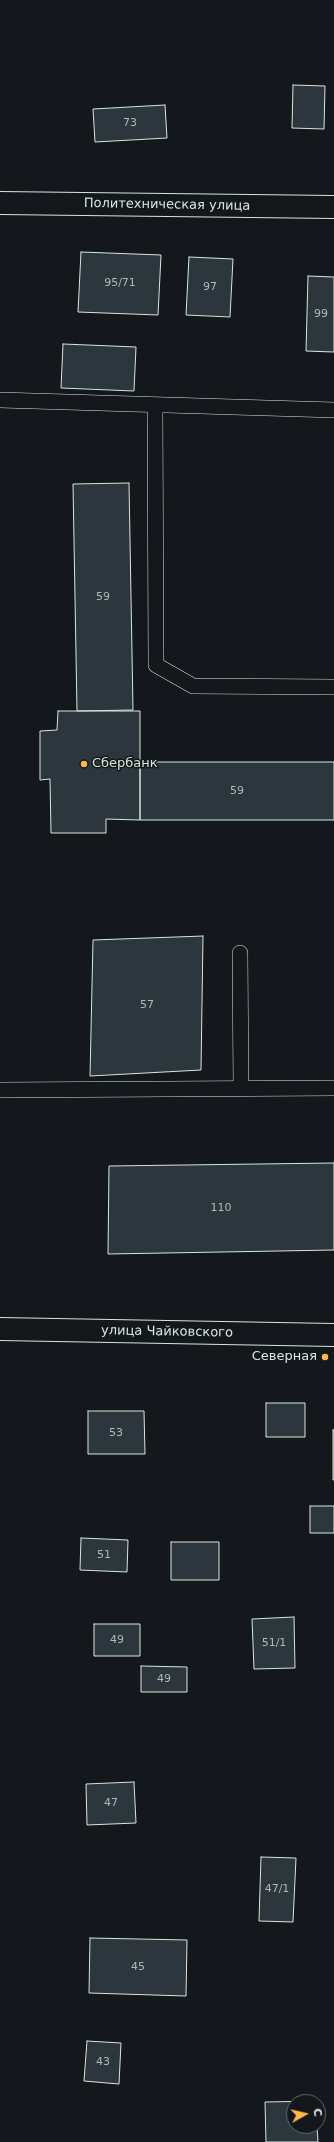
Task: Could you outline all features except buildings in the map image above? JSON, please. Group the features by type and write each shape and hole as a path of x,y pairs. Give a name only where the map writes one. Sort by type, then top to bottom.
{"street":[{"name":"Политехническая улица","path":"0,203 334,207"},
{"name":"улица Чайковского","path":"0,1329 334,1335"}],"lane":[{"path":"0,400 334,410"},
{"path":"155,404 156,665 193,686 334,687"},
{"path":"240,953 241,1089"},
{"path":"0,1090 334,1088"}],"place":[{"name":"Сбербанк","path":"84,764"},
{"name":"Северная","path":"325,1357"}]}
